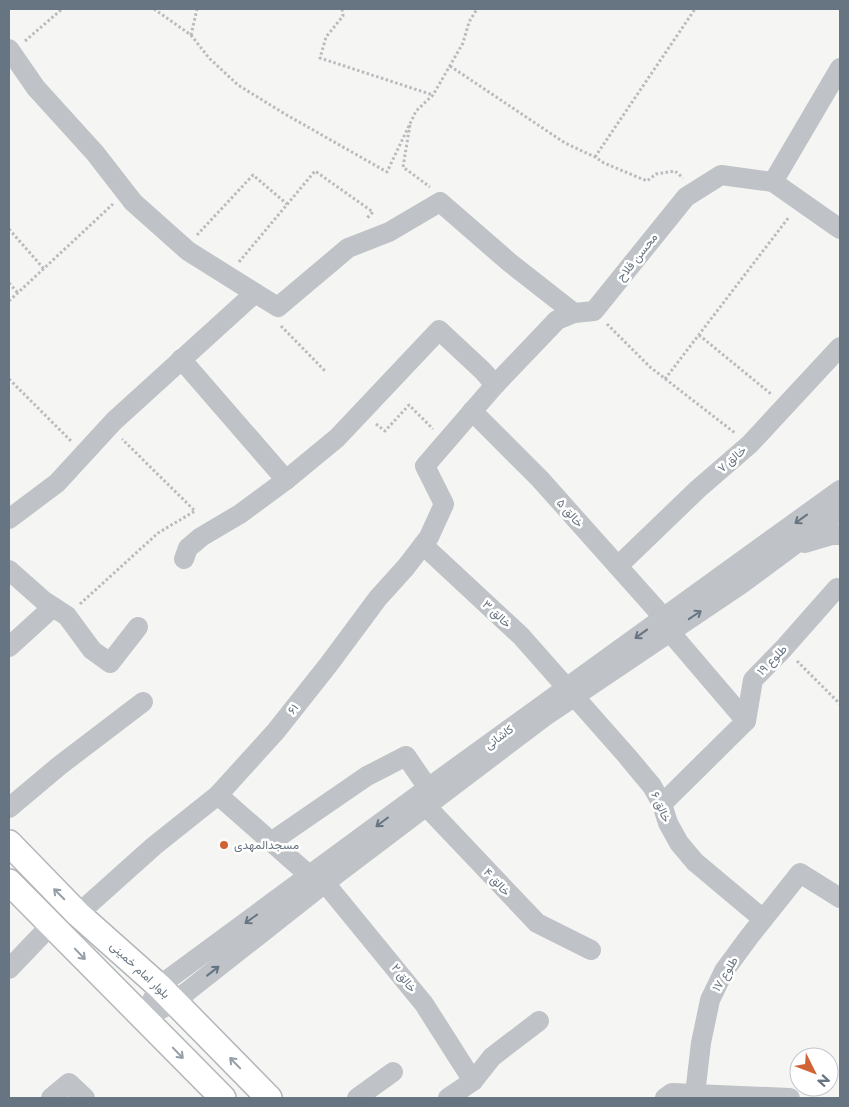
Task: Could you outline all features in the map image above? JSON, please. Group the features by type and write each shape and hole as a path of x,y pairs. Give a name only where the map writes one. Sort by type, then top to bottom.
{"main road":[{"name":"بلوار امام خمینی","path":"9,844 78,914 167,994 269,1098"},
{"path":"9,882 222,1098"}],"street":[{"path":"10,51 36,88 95,153 134,202 184,248 278,307 348,248 389,232 440,202 509,262 574,313"},
{"path":"840,68 773,182 840,229"},
{"name":"محسن فلاح","path":"594,311 686,197 721,175 773,182"},
{"path":"9,520 57,483 110,426 255,293"},
{"path":"446,442 472,411 557,320 574,313 594,311"},
{"path":"184,559 188,548 201,537 240,514 286,480 337,438 440,330 483,370 496,385"},
{"name":"خالق ۷","path":"618,566 698,489 750,444 840,347"},
{"path":"181,359 286,480"},
{"name":"خالق ۵","path":"472,411 540,479 618,566 746,721"},
{"name":"۶۱","path":"78,914 154,846 218,795 276,731 378,598 429,537 444,504 425,466 446,442"},
{"name":"کاشانی","path":"167,994 425,796 544,717 571,692 667,625 764,546 840,490"},
{"name":"کاشانی","path":"667,625 740,585 840,511"},
{"path":"764,546 792,547 832,535 840,535"},
{"name":"خالق ۳","path":"422,545 521,636 571,692"},
{"path":"9,570 60,612 92,650 110,662 138,627"},
{"name":"طلوع ۱۹","path":"746,721 753,680 837,588"},
{"path":"9,647 60,612"},
{"name":"خالق ۶","path":"571,692 652,786 679,843 695,862 762,919"},
{"path":"9,808 59,766 143,702"},
{"path":"662,804 746,721"},
{"name":"خالق ۴","path":"271,842 367,776 406,756 425,796 537,924 591,950"},
{"name":"خالق ۲","path":"218,795 271,842 317,879 424,1004 472,1081"},
{"name":"طلوع ۱۷","path":"695,1094 701,1043 710,1000 724,971 762,919 800,873 840,898"},
{"path":"9,969 52,925"},
{"path":"143,1019 167,994"},
{"path":"448,1098 472,1081 492,1057 539,1021"},
{"path":"357,1098 393,1072"},
{"path":"51,1098 69,1083 85,1098"},
{"path":"665,1098 672,1093 715,1097 790,1098"}],"path":[{"path":"10,51 62,9"},
{"path":"154,9 191,35 209,58 238,84 285,114 387,172 416,111 433,96 463,43 469,22 477,9"},
{"path":"191,35 197,9"},
{"path":"342,9 344,16 326,37 320,58 433,96"},
{"path":"595,156 695,9"},
{"path":"450,66 565,143 595,156 604,163 646,180 656,174 675,172 700,189"},
{"path":"410,122 403,167 432,189 440,202"},
{"path":"227,276 315,171 373,212 366,219 381,234"},
{"path":"184,248 253,175 287,204"},
{"path":"9,301 126,192"},
{"path":"665,380 801,202"},
{"path":"9,229 44,268"},
{"path":"9,283 18,293"},
{"path":"594,311 665,380 750,444"},
{"path":"278,324 326,372"},
{"path":"699,335 785,405"},
{"path":"9,378 84,453"},
{"path":"362,412 385,431 409,405 446,442"},
{"path":"60,612 158,533 195,511 110,426"},
{"path":"784,648 840,704"}],"place":[{"name":"مسجدالمهدی","path":"224,845"}]}
